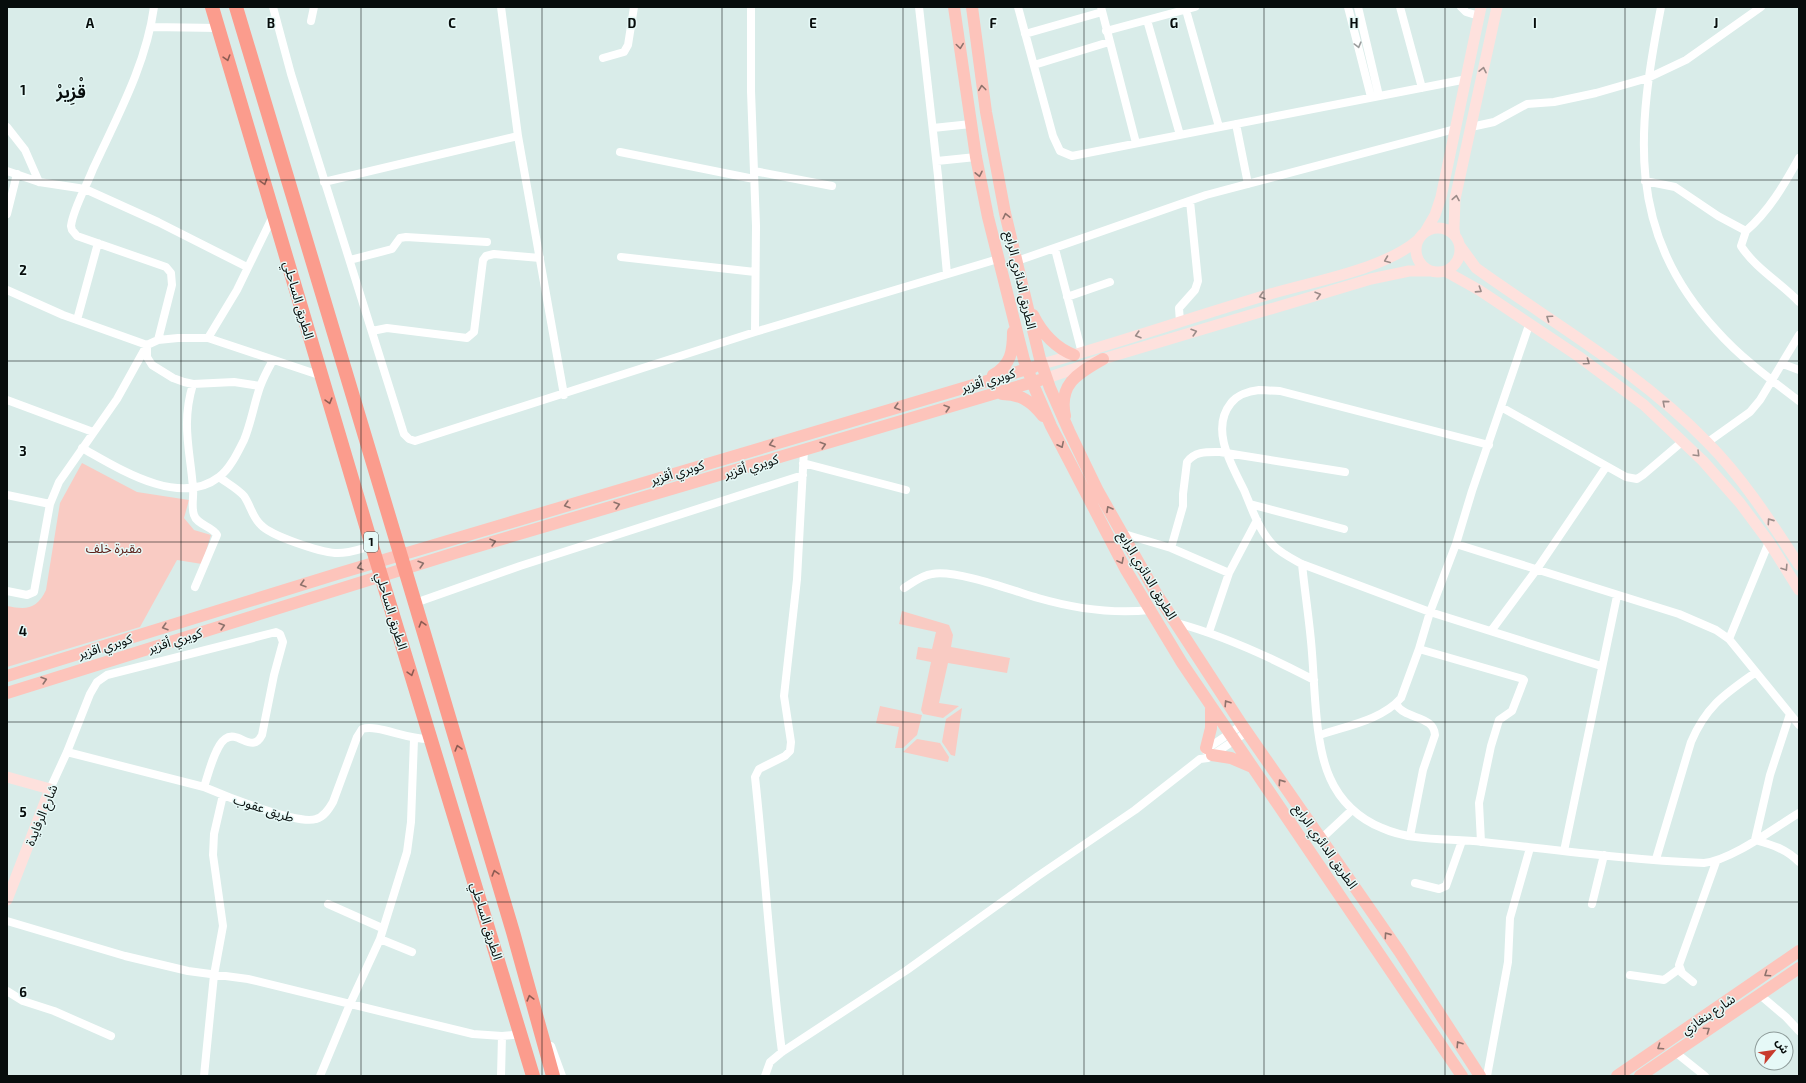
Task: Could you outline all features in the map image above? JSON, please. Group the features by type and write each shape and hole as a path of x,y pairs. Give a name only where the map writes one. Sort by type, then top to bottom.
{"highway":[{"name":"الطريق الساحلي","path":"212,7 372,546 522,1034 533,1076"},
{"name":"الطريق الساحلي","path":"236,7 513,932 538,1027 553,1076"}],"main road":[{"name":"الطريق الدائري الرابع","path":"954,7 976,157 998,259 1027,369 1051,426 1126,570 1211,708 1462,1076"},
{"name":"الطريق الدائري الرابع","path":"972,7 986,112 1005,213 1025,301 1042,364 1069,430 1098,490 1156,593 1177,623 1244,729 1399,951 1480,1076"},
{"path":"1445,271 1455,264 1458,258 1458,241 1454,229 1455,199 1472,127 1497,7"},
{"path":"1431,271 1425,268 1418,258 1417,245 1435,216 1441,197 1467,79 1480,11"},
{"path":"1042,364 1382,262 1401,253 1422,235 1436,228 1441,228 1447,230 1458,241 1476,268 1638,380 1708,442 1746,489 1799,565"},
{"path":"1047,378 1103,359 1392,273 1409,271 1445,271 1479,290 1610,378 1684,440 1740,503 1769,542 1799,590"},
{"path":"1025,301 1036,321 1049,338 1062,349 1078,354"},
{"path":"978,383 1003,370 1008,362 1012,350 1012,312"},
{"path":"1069,430 1065,413 1064,398 1068,386 1075,377 1103,359"},
{"name":"كوبري أقزير","path":"340,573 1042,364"},
{"name":"كويري أقزير","path":"7,693 455,553 803,456 983,397 1047,378"},
{"path":"983,397 1011,394 1020,396 1036,407 1051,426"},
{"path":"1668,427 1678,414"},
{"name":"كوبري اقزير","path":"7,676 340,573"},
{"path":"1211,708 1211,728 1206,754 1231,758 1252,767"},
{"path":"7,777 50,790"},
{"name":"شارع الرفايدة","path":"7,900 50,790"},
{"name":"شارع بنغازي","path":"1617,1076 1799,951"},
{"name":"شارع بنغازي","path":"1640,1076 1799,968"}],"street":[{"path":"154,7 151,27 132,84 85,189 72,223 72,230 77,236 166,267 171,273 172,285 158,340"},
{"path":"273,7 291,74 324,182 404,434 408,439 415,441 564,395 756,332 998,259"},
{"path":"310,20 314,7"},
{"path":"501,7 518,136 564,395"},
{"path":"603,58 624,52 634,7"},
{"path":"751,7 751,91 754,175 756,332"},
{"path":"919,7 937,161 947,274"},
{"path":"1018,7 1053,136 1060,151 1072,156 1467,79"},
{"path":"1106,31 1196,7"},
{"path":"1348,7 1375,97"},
{"path":"1358,7 1375,97"},
{"path":"1400,7 1422,88"},
{"path":"1461,7 1466,12 1480,11"},
{"path":"1661,7 1648,78 1644,115 1643,153 1645,180 1657,234 1674,272 1688,295 1717,331 1754,367 1799,402"},
{"path":"1472,127 1494,122 1527,104 1554,102 1596,93 1648,78 1686,60 1761,7"},
{"path":"1026,34 1101,10 1136,143"},
{"path":"1186,10 1219,127"},
{"path":"1147,20 1180,135"},
{"path":"151,27 218,28"},
{"path":"1034,65 1109,42"},
{"path":"933,128 971,124"},
{"path":"1236,124 1248,184"},
{"path":"7,126 25,150 39,182"},
{"path":"1017,261 1190,201 1455,129"},
{"path":"324,182 518,136"},
{"path":"620,152 754,175 832,186"},
{"path":"937,161 976,157"},
{"path":"1799,158 1784,185 1760,219 1746,231 1741,246 1746,254 1788,290 1799,302"},
{"path":"7,171 39,182 85,189 158,222 247,267"},
{"path":"7,214 17,174"},
{"path":"1645,180 1675,187 1718,216 1746,231"},
{"path":"1180,322 1179,308 1195,290 1198,281 1190,201"},
{"path":"208,338 227,309 274,214"},
{"path":"350,260 392,249 400,238 406,237 487,242"},
{"path":"77,320 98,243"},
{"path":"1055,249 1067,297 1078,354"},
{"path":"372,330 387,328 467,338 474,332 483,260 486,256 494,254 540,258"},
{"path":"621,257 755,272"},
{"path":"1067,297 1110,282"},
{"path":"7,290 77,320 147,345"},
{"path":"1320,735 1378,715 1396,704 1401,698 1419,649 1430,612 1456,544 1472,491 1529,325"},
{"path":"1708,442 1750,412 1773,381 1799,335"},
{"path":"7,591 27,595 34,592 50,504 59,482 128,383 147,345 158,340 208,338 322,376"},
{"path":"147,345 147,357 152,365 173,378 192,384 234,382 260,386"},
{"path":"82,448 130,475 176,489 193,488 219,477 227,469 245,438 260,386 273,360"},
{"path":"1783,364 1799,370"},
{"path":"192,384 186,427 193,488 194,516 215,531 216,535 195,587"},
{"path":"1489,445 1280,391 1258,390 1245,393 1234,400 1223,416 1221,428 1228,453 1257,520 1275,547 1302,564 1430,612 1601,666"},
{"path":"7,400 93,432"},
{"path":"1501,407 1606,467 1626,477 1637,479 1684,440"},
{"path":"1171,548 1184,506 1183,494 1187,462 1192,456 1202,452 1228,453 1345,472"},
{"path":"782,1052 772,970 768,910 755,777 759,769 785,756 790,751 791,742 784,696 797,579 803,456 906,490"},
{"path":"1491,631 1537,569 1606,467"},
{"path":"415,603 520,566 803,475"},
{"path":"219,477 243,496 254,518 262,527 268,530 300,544 323,551 346,552 372,546"},
{"path":"7,494 50,504"},
{"path":"1250,504 1344,529"},
{"path":"1209,632 1229,573 1257,520"},
{"path":"1124,534 1171,548 1229,573"},
{"path":"1729,639 1769,542"},
{"path":"1456,544 1617,596 1679,614 1716,630 1729,639 1799,724"},
{"path":"1302,564 1322,754 1330,778 1352,810 1382,829 1410,836 1530,848 1676,862 1716,862 1755,840 1799,812"},
{"path":"904,588 931,574 944,574 954,575 1041,599 1069,605 1108,611 1150,610"},
{"path":"1564,851 1601,666 1617,596"},
{"path":"1177,623 1209,632 1276,660 1314,680"},
{"name":"شارع الرفايدة","path":"50,790 90,694 97,682 107,675 276,632 280,634 283,642 274,675 262,735 259,741 255,743 247,742 237,737 224,739 218,748 204,787"},
{"path":"1419,649 1524,680 1512,711 1499,720 1491,746 1479,803 1481,842"},
{"path":"1656,859 1691,742 1698,725 1712,705 1756,672"},
{"path":"1396,704 1405,714 1424,720 1432,725 1435,730 1435,735 1420,783 1410,836"},
{"path":"1755,840 1770,775 1790,714"},
{"name":"طريق عقوب","path":"67,752 204,787 223,795 301,820 318,819 327,812 333,802 357,737 362,729 370,727 414,739 432,739"},
{"path":"765,1076 770,1062 782,1052 907,970 1032,880 1135,810 1206,754 1244,729"},
{"path":"320,1076 350,1004 380,939 382,928 407,852 411,822 411,768 414,739"},
{"path":"204,1076 214,975 222,926 213,854 214,834 223,795"},
{"path":"1321,839 1352,810"},
{"path":"1755,840 1781,848 1799,862"},
{"path":"1415,883 1439,889 1446,886 1462,841"},
{"path":"1487,1076 1508,962 1510,918 1530,848"},
{"path":"1592,904 1604,855"},
{"path":"1630,974 1664,980 1679,969 1679,965 1716,862"},
{"path":"328,904 382,928"},
{"path":"7,921 125,956 188,971 248,980 473,1034 502,1036 522,1034"},
{"path":"380,939 412,952"},
{"path":"1679,969 1693,982"},
{"path":"7,991 23,1001 54,1011 111,1036"},
{"path":"1760,995 1786,1016 1799,1031"},
{"path":"538,1027 546,1037 562,1076"},
{"path":"501,1076 502,1036"},
{"path":"1676,1052 1705,1076"}],"green space":[{"name":"مقبرة خلف","path":"82,463 137,492 189,500 184,518 194,530 211,535 202,564 177,560 140,627 7,667 7,606 20,608 31,607 43,596 46,590 60,503"},
{"path":"902,611 949,625 953,635 951,647 1010,658 1007,673 948,663 939,703 959,706 943,718 923,714 921,710 931,662 916,659 918,647 932,649 936,632 899,624"},
{"path":"880,706 922,715 917,735 903,748 895,748 899,727 876,723"},
{"path":"962,708 955,756 951,755 942,742 946,719"},
{"path":"917,739 940,743 949,757 948,762 903,752"}],"district":[{"name":"قْزِيرْ","path":"71,92"}]}
